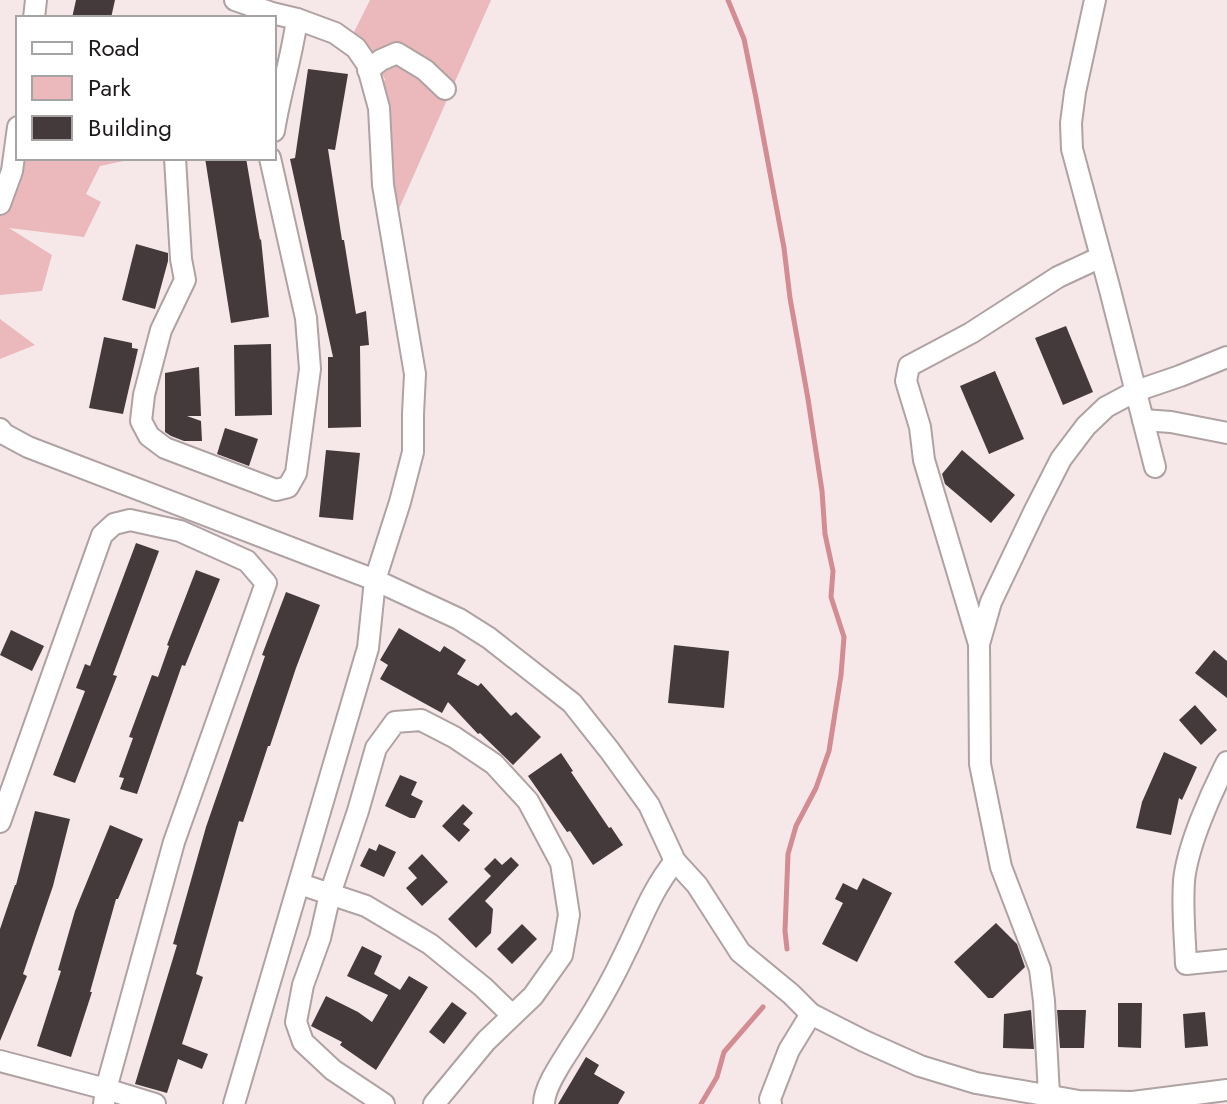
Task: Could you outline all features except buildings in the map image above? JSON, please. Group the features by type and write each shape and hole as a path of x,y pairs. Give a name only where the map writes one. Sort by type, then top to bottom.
{"lane":[{"path":"234,1104 368,648 375,580 413,452 415,374 383,185 379,108 368,70 356,48 335,33 235,0"},
{"path":"1095,0 1075,92 1072,149 1155,467"},
{"path":"276,118 297,19"},
{"path":"368,70 397,53 425,70 445,89"},
{"path":"0,204 12,171 16,142"},
{"path":"175,160 185,280 161,330 144,395 141,421 149,436 165,448 276,490 288,487 296,473 310,369 306,318 270,160"},
{"path":"1049,1095 1040,969 1001,867 980,764 979,644 924,460 920,427 906,381 909,366 971,333 1058,277 1101,257"},
{"path":"979,644 991,602 1061,459 1086,426 1106,407 1136,391 1227,357"},
{"path":"1143,420 1227,433"},
{"path":"0,429 28,447 375,580 459,619 489,638 572,703 649,805 675,861 697,885 740,952 811,1014 920,1066 976,1083 994,1095 1049,1095 1079,1101 1133,1102 1227,1090"},
{"path":"0,822 102,535 114,524 130,520 180,531 247,561 266,583 174,842 105,1096"},
{"path":"384,1104 333,1070 313,1052 303,1042 296,1022 303,985 320,938 330,894 376,748 395,722 421,720 454,737 494,764 528,801 561,863 569,915 562,955 533,996 486,1041 434,1104"},
{"path":"1227,762 1196,831 1184,879 1186,964 1227,960"},
{"path":"544,1104 550,1084 602,1000 651,895 675,861"},
{"path":"300,884 366,906 430,944 512,1015"},
{"path":"771,1104 770,1099 789,1050 811,1014"},
{"path":"0,1061 105,1096 155,1104"}],"green space":[{"path":"370,0 491,0 398,211 368,115 385,79 354,32"},
{"path":"16,160 128,160 100,166 86,194 101,202 84,237 9,228 52,255 42,291 0,295 0,178"},
{"path":"0,319 35,345 0,359"}],"waterway":[{"path":"728,0 744,39 784,248 833,571 831,597 844,637 829,751 816,788 796,826 788,854 787,949"},
{"path":"701,1104 717,1077 724,1052 763,1007"}]}
